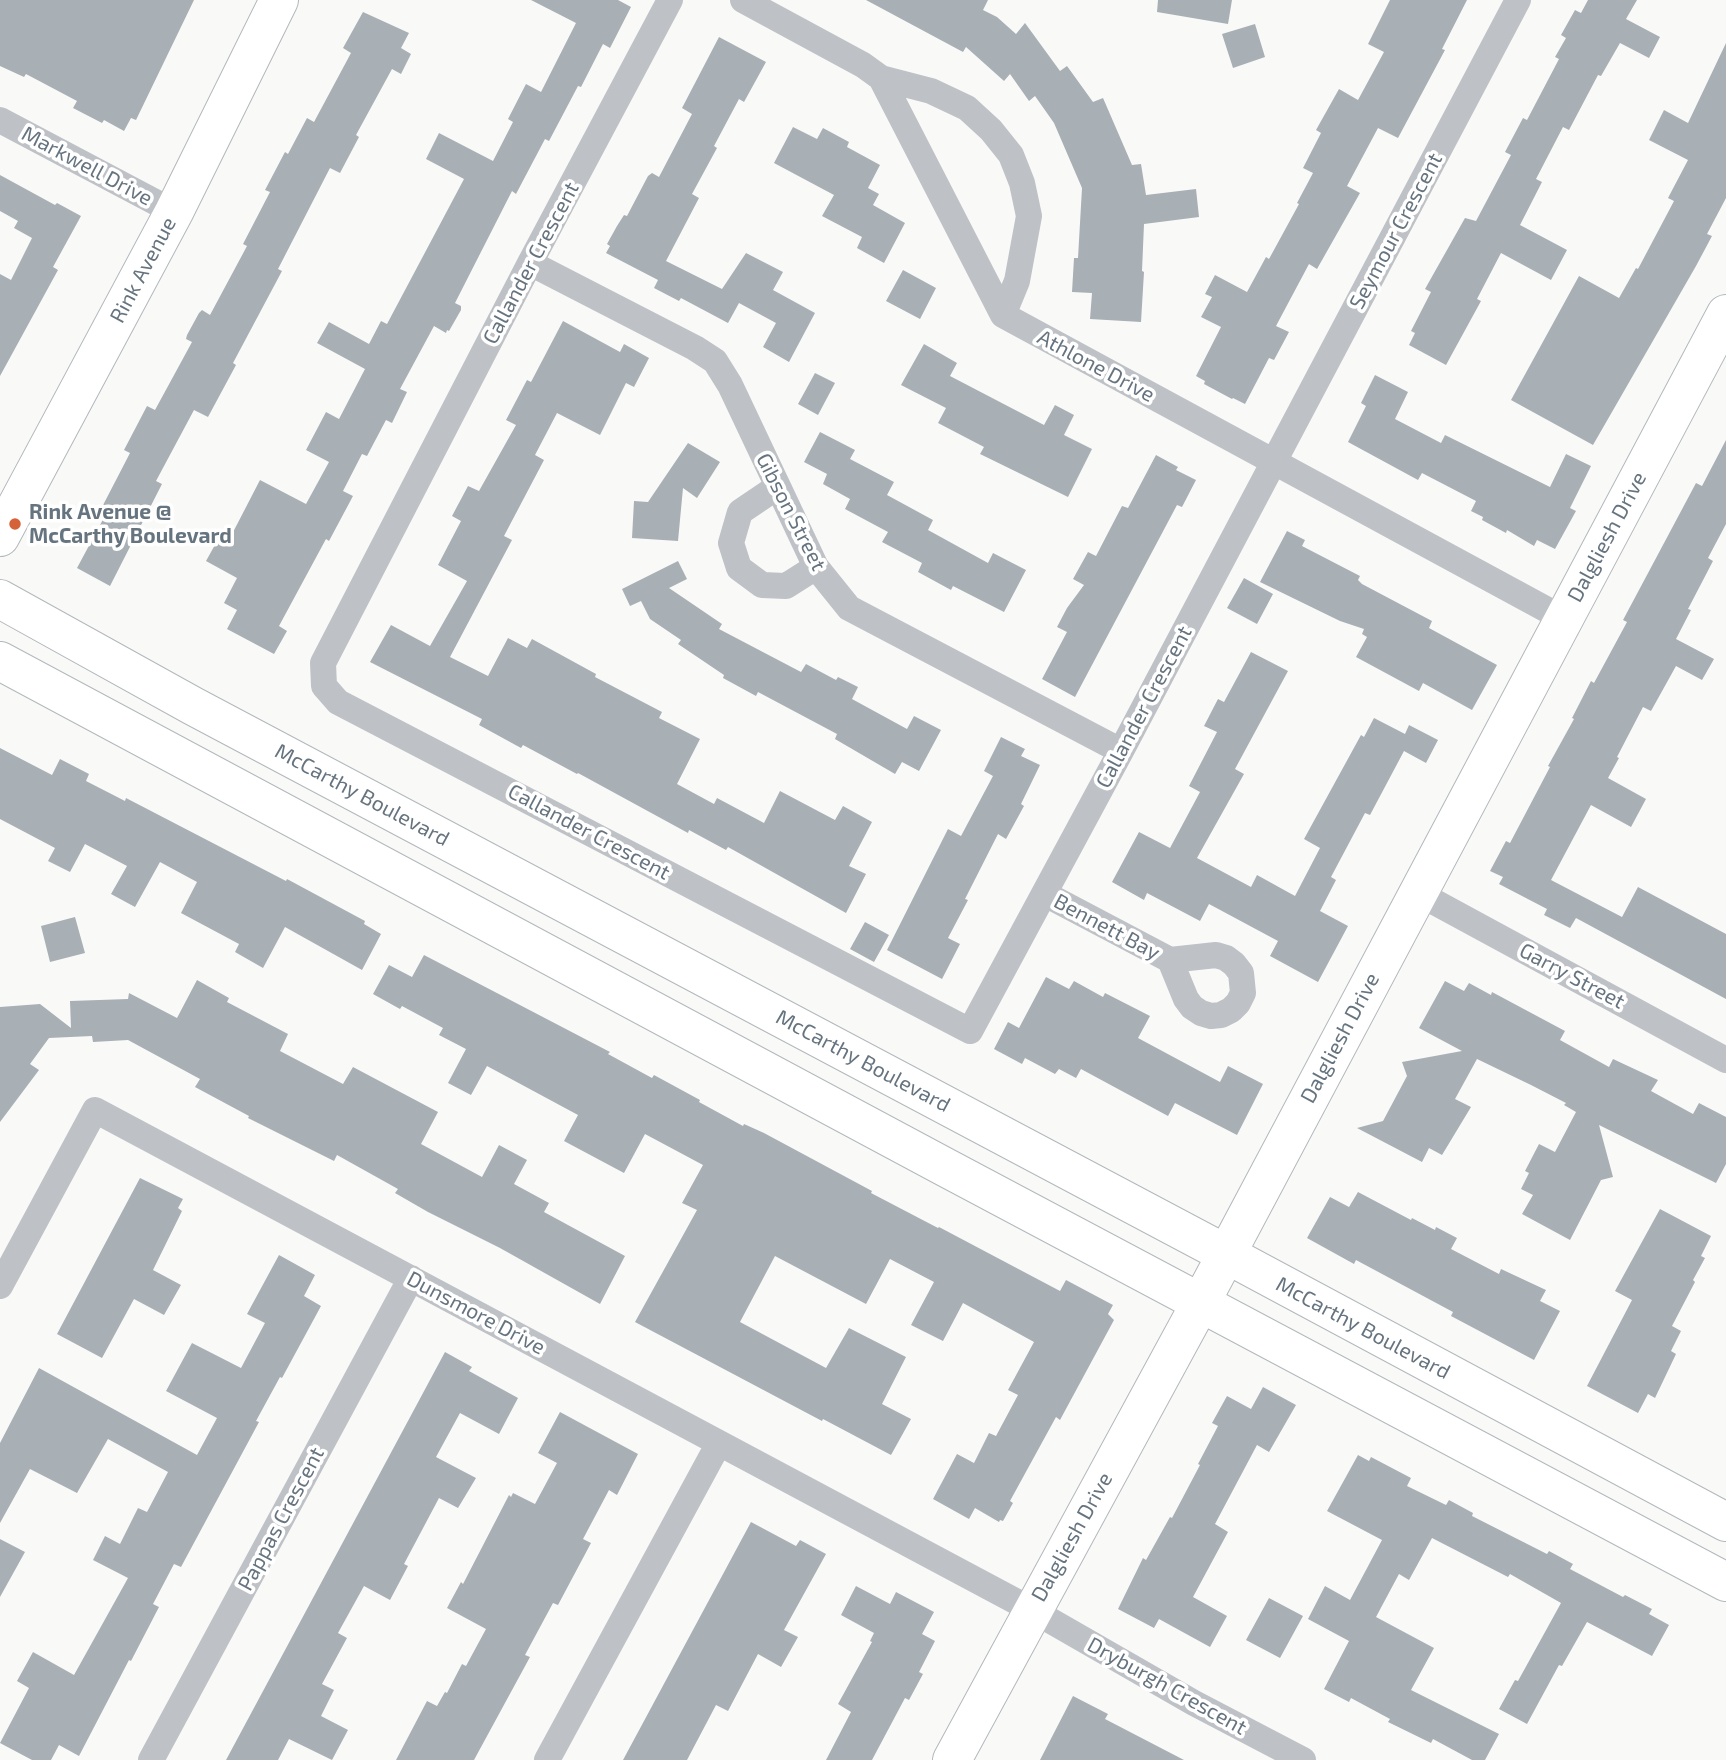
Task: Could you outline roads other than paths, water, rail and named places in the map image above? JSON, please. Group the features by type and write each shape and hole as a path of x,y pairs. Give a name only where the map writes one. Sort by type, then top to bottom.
{"main road":[{"name":"Rink Avenue","path":"0,537 174,212 279,0"},
{"name":"Dalgliesh Drive","path":"952,1760 1201,1302 1724,324"},
{"name":"McCarthy Boulevard","path":"0,599 217,719 1726,1522"},
{"path":"0,661 1726,1582"}],"street":[{"name":"Callander Crescent","path":"670,0 323,663 324,686 338,702 970,1031 1273,462"},
{"path":"743,0 863,65 881,78 931,90 967,108 991,130 1011,155 1029,216 1017,281 1003,315"},
{"name":"Seymour Crescent","path":"1273,462 1518,0"},
{"path":"881,78 1003,315"},
{"name":"Markwell Drive","path":"0,120 174,212"},
{"name":"Gibson Street","path":"530,263 695,348 715,361 730,385 816,567 849,608 1121,751"},
{"name":"Athlone Drive","path":"1003,315 1564,619"},
{"path":"777,486 740,512 731,543 739,568 762,585 786,586 816,567"},
{"name":"Garry Street","path":"1418,893 1726,1059"},
{"name":"Bennett Bay","path":"1045,894 1170,960"},
{"name":"Dunsmore Drive","path":"0,1286 95,1110 1032,1610"},
{"name":"Pappas Crescent","path":"151,1760 411,1279"},
{"path":"547,1760 719,1443"},
{"name":"Dryburgh Crescent","path":"1032,1610 1194,1703 1303,1760"}],"place":[{"name":"Rink Avenue @ McCarthy Boulevard","path":"15,524"}]}
